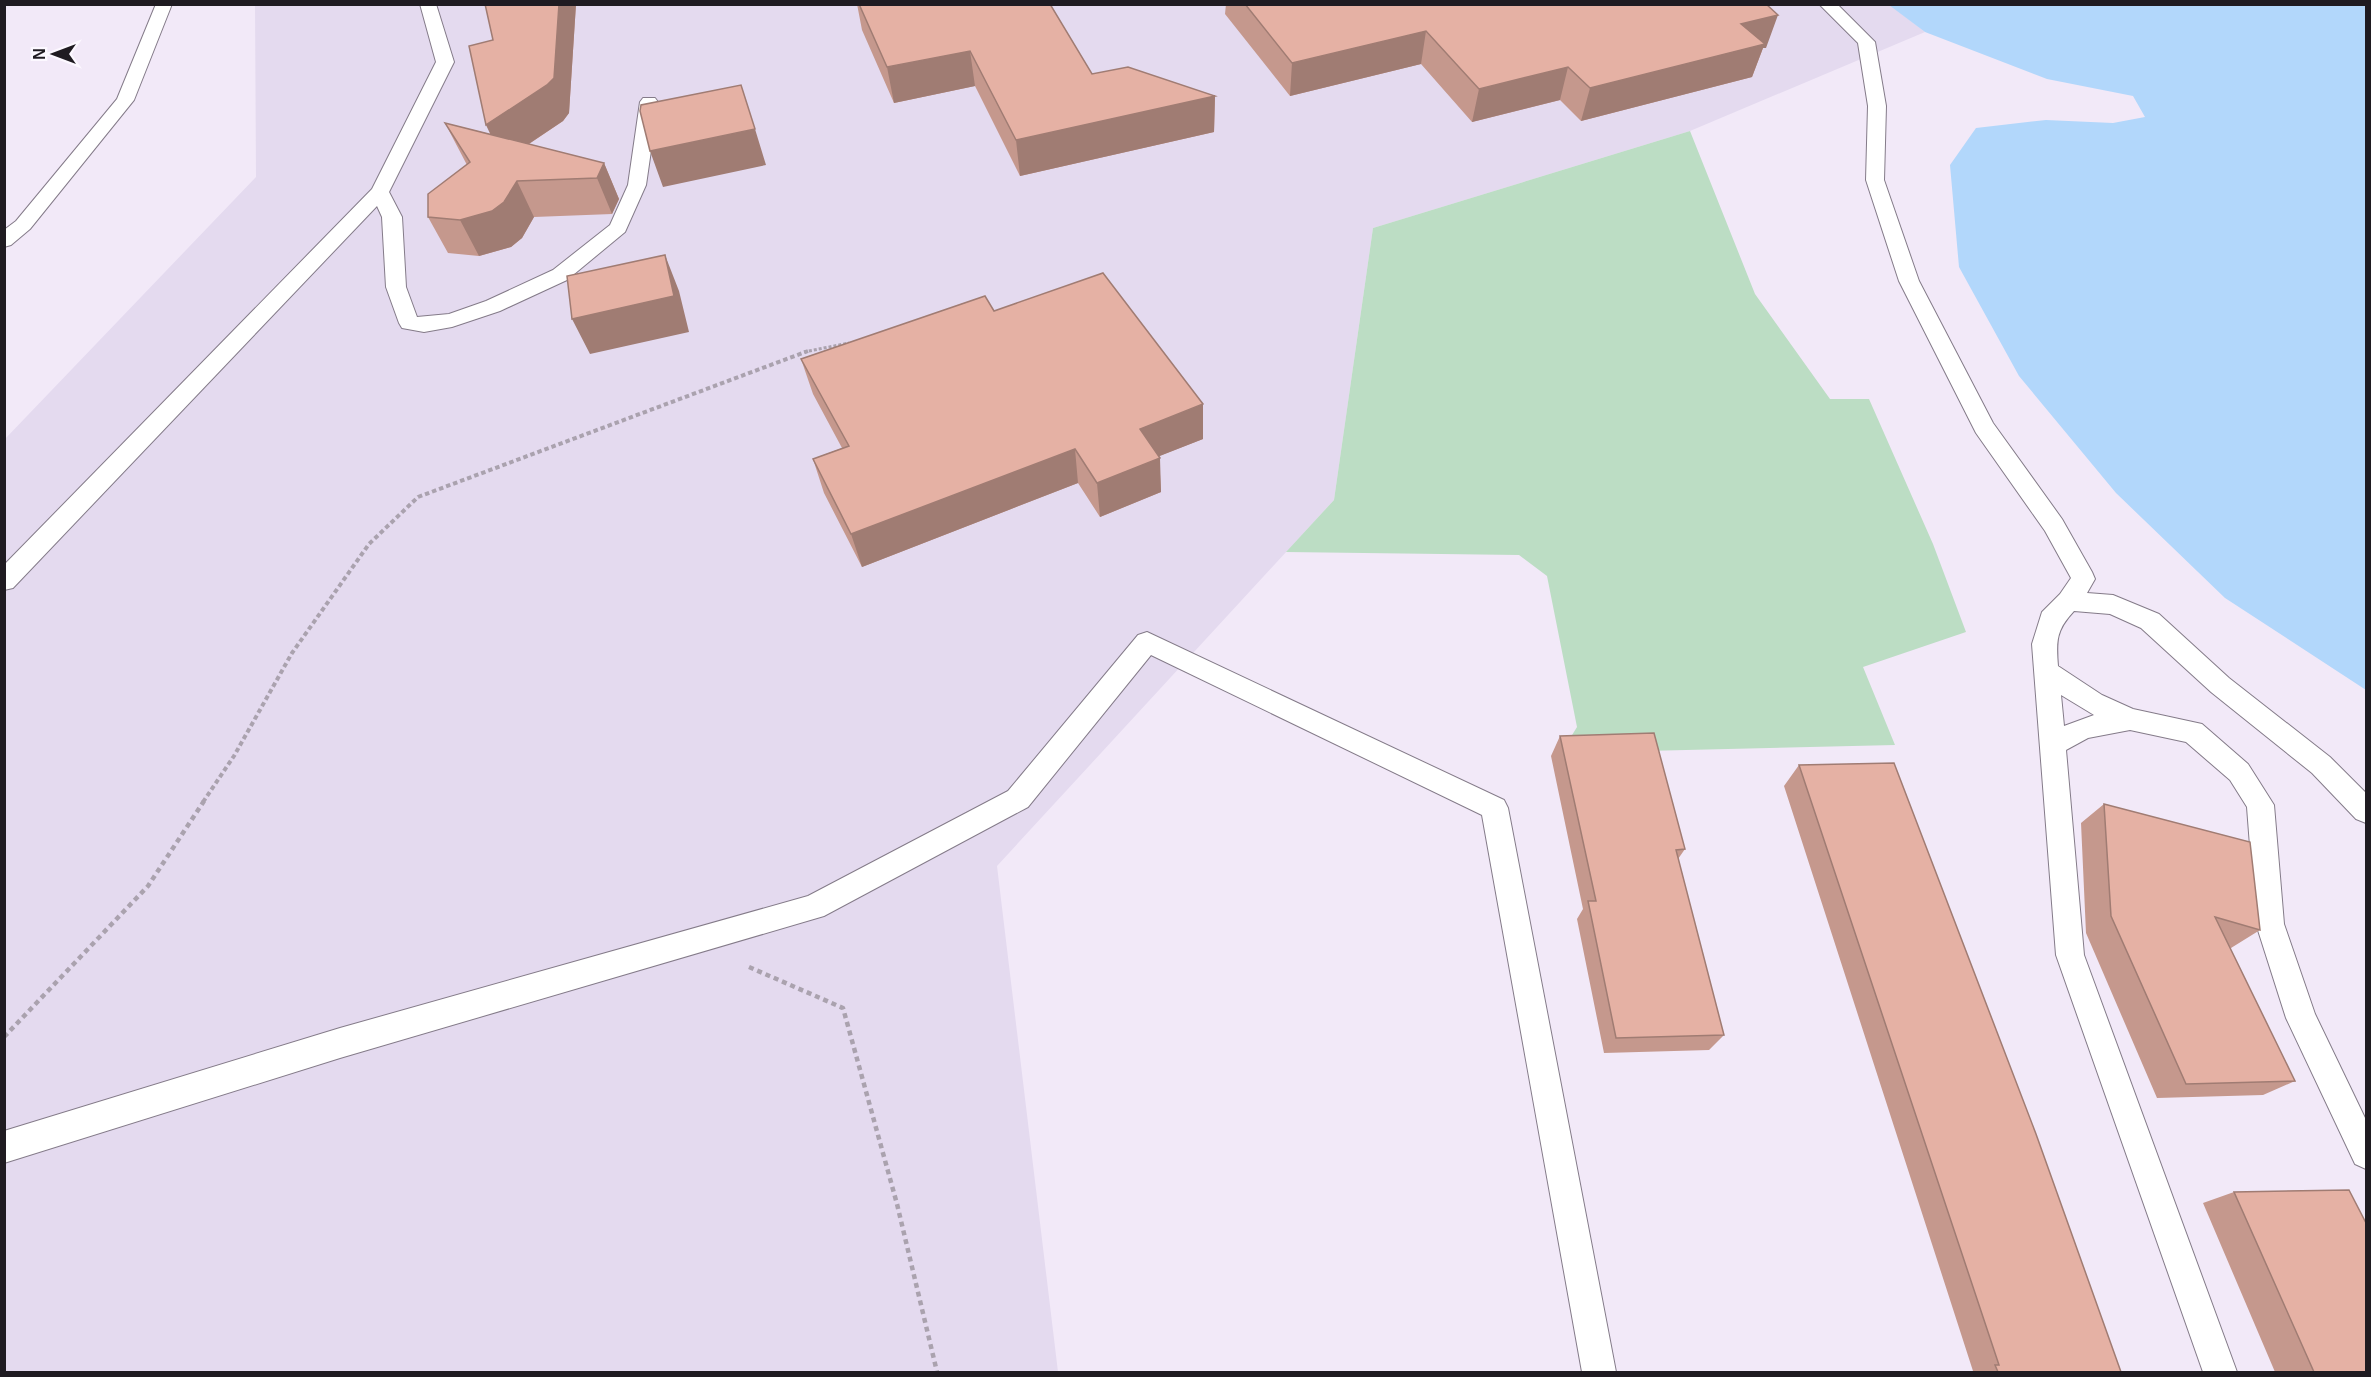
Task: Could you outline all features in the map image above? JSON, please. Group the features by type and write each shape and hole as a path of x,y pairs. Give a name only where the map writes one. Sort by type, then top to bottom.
{"lane":[{"path":"4,241 22,225 125,100 164,4"},
{"path":"4,581 380,192 445,62 428,4"},
{"path":"1827,4 1866,42 1877,106 1875,180 1910,281 1984,427 2054,525 2083,579 2113,605 2150,621 2220,685 2321,765 2367,811"},
{"path":"380,192 392,217 396,287 409,322 423,325 462,317 493,306 560,275 618,228 637,185 649,102"},
{"path":"2083,579 2069,602 2051,620 2044,644 2070,955 2220,1372"},
{"path":"2069,602 2113,605"},
{"path":"4,1147 340,1043 813,907 1018,799 1147,642 1494,808 1599,1372"},
{"path":"2047,672 2093,703 2130,719 2193,732 2239,772 2260,805 2270,924 2301,1018 2367,1153"},
{"path":"2052,745 2083,728 2130,719"}],"path":[{"path":"4,1037 148,886 234,756 292,652 369,544 418,496 813,349 860,342"},
{"path":"689,943 784,981 843,1008 897,1204 937,1372"}],"shaded area":[{"path":"1889,4 1925,32 1690,131 1373,228 1334,500 997,866 1058,1372 5,1372 4,440 256,177 255,5"}],"green space":[{"path":"1690,131 1755,294 1830,399 1869,399 1933,544 1966,632 1863,667 1895,745 1561,753 1577,727 1547,576 1519,555 1286,552 1334,500 1373,228"}],"water":[{"path":"1889,5 2366,5 2366,690 2225,598 2116,493 2019,376 1959,267 1950,165 1976,128 2046,120 2113,123 2145,117 2133,96 2047,79 1925,32"}],"building":[{"path":"485,4 559,4 554,78 486,125 469,46 493,40"},
{"path":"859,4 1050,4 1092,74 1128,67 1215,96 1016,140 970,51 887,67"},
{"path":"1245,4 1766,4 1778,15 1741,24 1765,44 1590,88 1568,67 1479,89 1426,31 1292,63"},
{"path":"741,85 755,129 650,151 640,111 641,105"},
{"path":"445,123 604,163 597,178 517,181 504,202 492,211 460,220 428,217 428,194 470,162"},
{"path":"665,255 674,296 572,319 567,276"},
{"path":"1103,273 1203,404 1140,429 1160,458 1097,483 1075,449 851,534 813,459 849,446 801,359 985,296 994,311"},
{"path":"1654,733 1685,849 1676,850 1724,1035 1616,1038 1588,901 1596,901 1560,736"},
{"path":"1894,763 2036,1134 2121,1372 1998,1372 1995,1365 1999,1365 1799,765"},
{"path":"2104,804 2250,842 2260,930 2215,917 2295,1081 2186,1084 2111,916"},
{"path":"2349,1190 2367,1225 2367,1372 2314,1372 2234,1192"}]}
